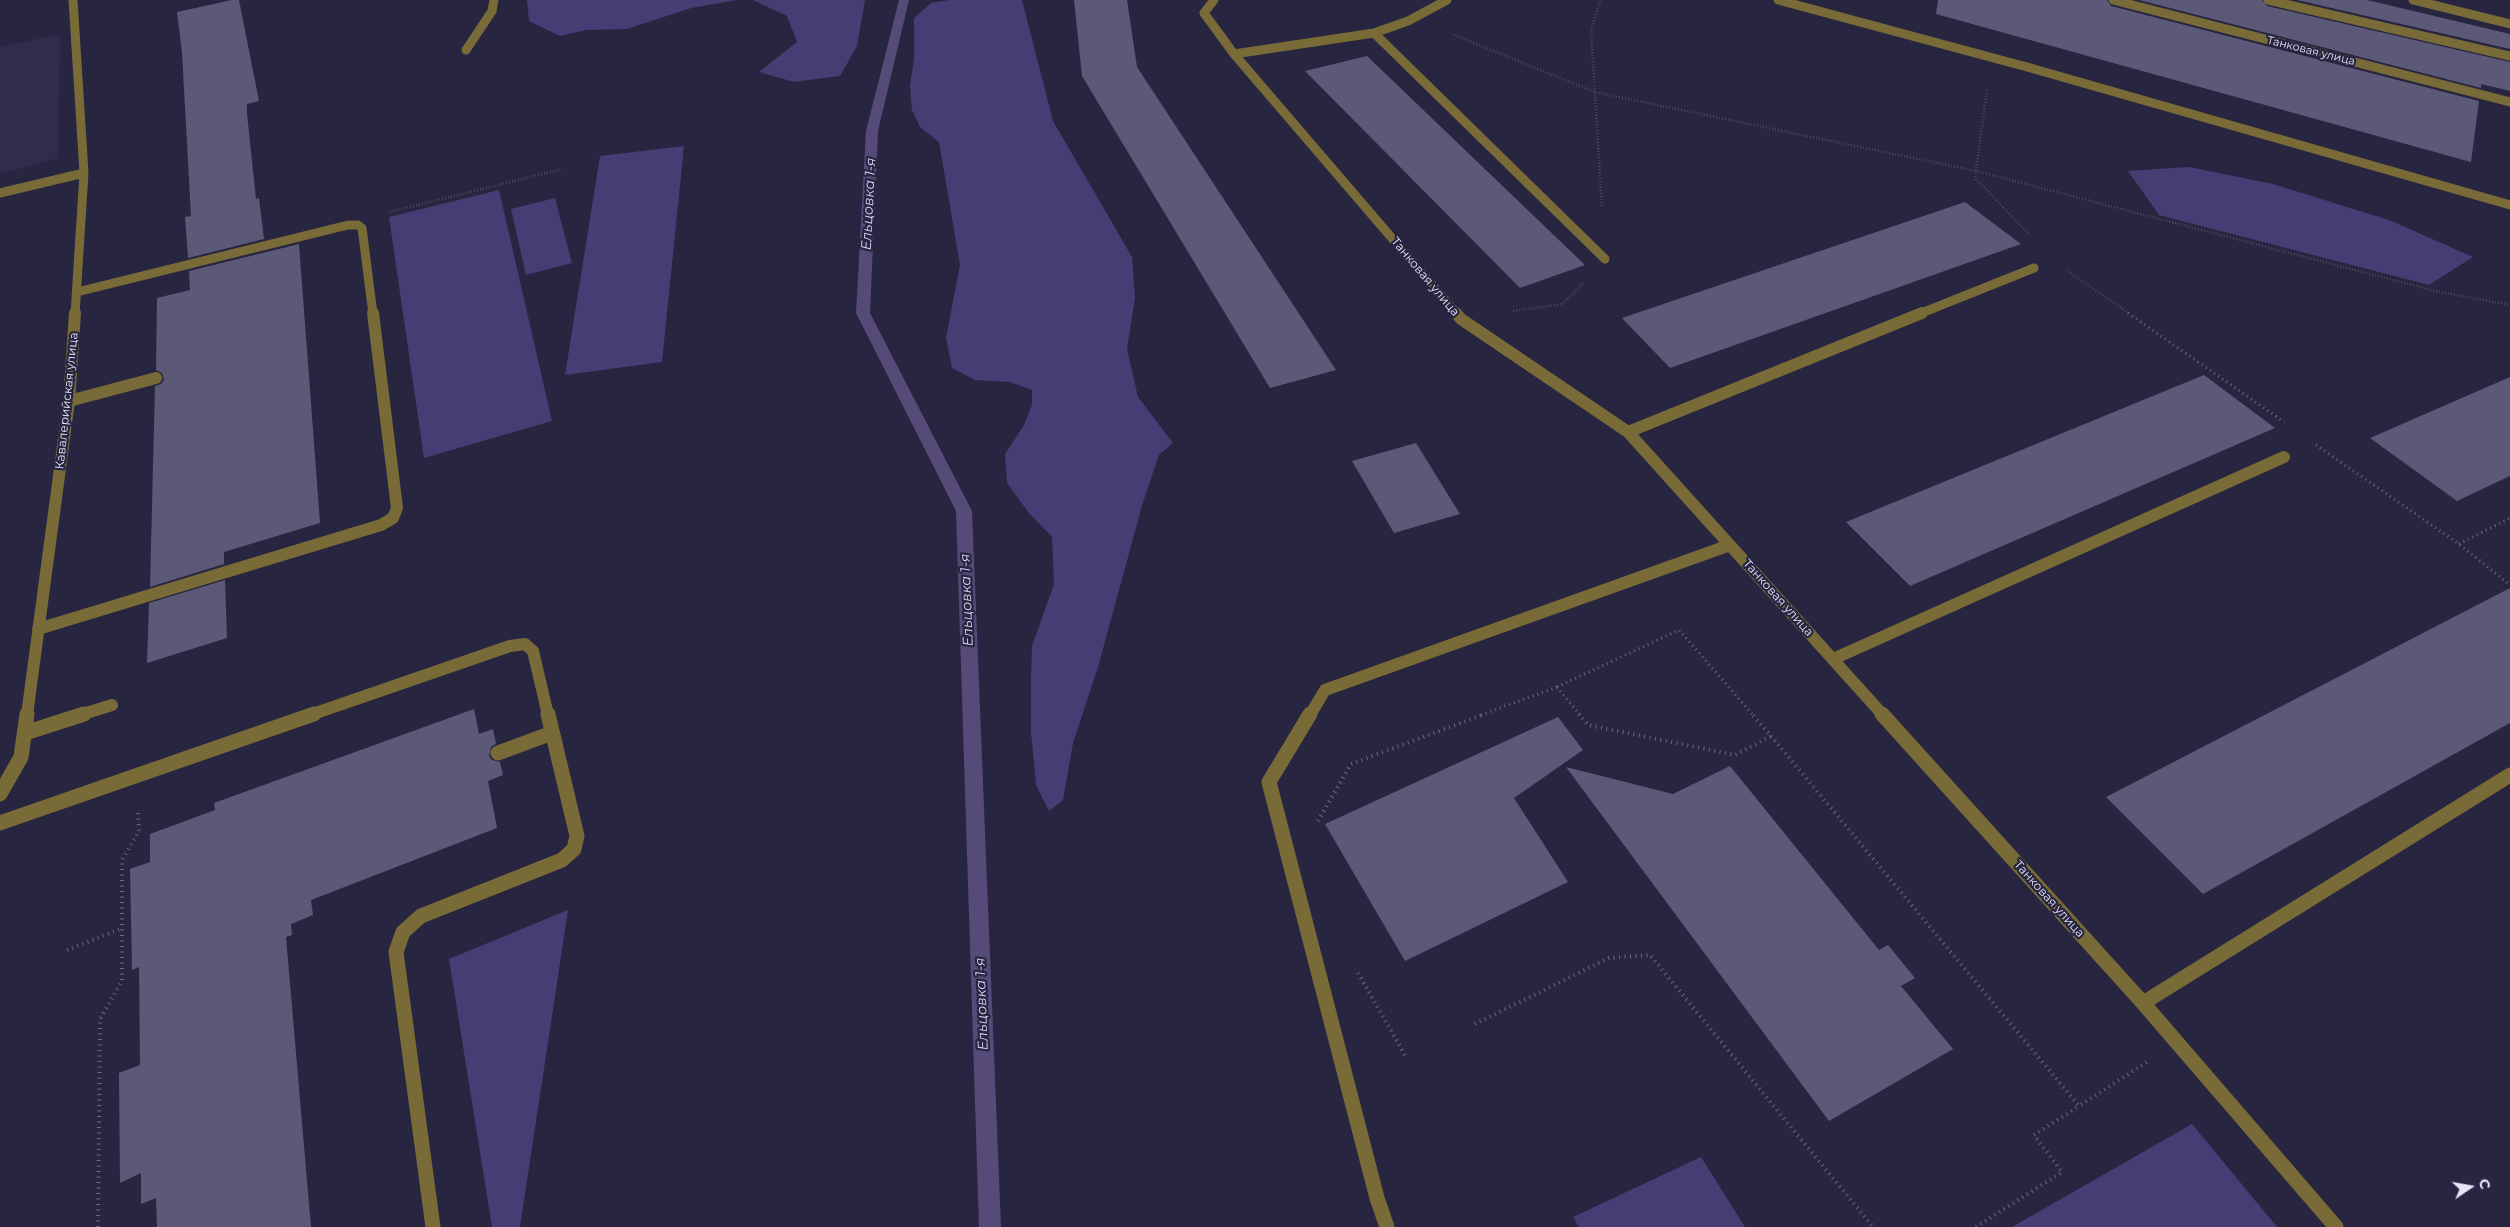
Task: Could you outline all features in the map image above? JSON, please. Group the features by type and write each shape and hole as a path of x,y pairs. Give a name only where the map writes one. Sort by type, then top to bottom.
{"street":[{"name":"Кавалерийская улица","path":"0,794 21,757 69,401 84,173 73,0"},
{"path":"466,50 492,11 494,0"},
{"name":"Танковая улица","path":"1214,0 1204,13 1234,54 1461,320 1628,432 2143,1003 2336,1227"},
{"path":"1234,54 1374,34 1408,21 1447,0"},
{"path":"1778,0 1991,58 2510,205"},
{"name":"Танковая улица","path":"2112,0 2510,102"},
{"path":"2268,0 2510,56"},
{"path":"2413,0 2510,24"},
{"path":"1374,34 1606,259"},
{"path":"0,192 84,173"},
{"path":"38,629 381,525 393,518 397,508 362,228 358,225 348,225 76,292"},
{"path":"1628,432 2034,268"},
{"path":"69,401 156,378"},
{"path":"1833,659 2284,457"},
{"path":"1387,1227 1377,1198 1269,782 1325,690 1730,545"},
{"path":"0,822 510,646 525,644 533,651 577,836 574,849 562,860 421,916 403,932 396,952 433,1227"},
{"path":"25,733 112,705"},
{"path":"498,753 552,733"},
{"path":"2143,1003 2510,775"}],"path":[{"path":"1461,320 1562,304 1606,259 1591,30 1600,0"},
{"path":"1408,21 1459,37 1595,92 1976,171 2435,291 2510,305"},
{"path":"1991,58 1975,178 2030,235"},
{"path":"386,212 562,170"},
{"path":"2065,269 2285,423"},
{"path":"2309,440 2459,544 2510,586"},
{"path":"2459,544 2510,518"},
{"path":"1314,829 1320,814 1351,764 1557,686 1679,630 1771,736 2079,1106"},
{"path":"1557,686 1588,725 1735,755 1771,736"},
{"path":"98,1227 100,1019 122,981 122,860 139,831 138,812"},
{"path":"67,950 123,928"},
{"path":"1475,1024 1609,958 1650,955 1873,1227"},
{"path":"1353,965 1405,1055"},
{"path":"1976,1227 2062,1172 2034,1134 2177,1043"}],"shaded area":[{"path":"527,0 737,0 691,8 627,29 586,30 560,36 529,21"},
{"path":"753,0 865,0 857,46 840,76 794,82 759,72 797,42 787,16"},
{"path":"949,0 1022,0 1053,121 1132,257 1135,298 1127,349 1138,397 1173,443 1159,455 1143,502 1098,667 1073,743 1063,800 1049,811 1036,785 1031,732 1031,678 1032,646 1054,584 1052,537 1029,513 1007,483 1005,454 1024,425 1032,405 1032,390 1010,382 975,380 952,368 946,338 960,265 939,142 920,127 912,110 910,86 914,59 914,18 931,3"},
{"path":"60,34 58,158 0,174 0,47"},
{"path":"684,146 662,362 565,375 600,156"},
{"path":"2189,167 2273,184 2389,220 2473,257 2429,285 2159,215 2128,171"},
{"path":"499,190 552,421 424,458 389,217"},
{"path":"555,198 572,263 526,275 511,209"},
{"path":"568,910 520,1227 492,1227 449,959"},
{"path":"2192,1124 2277,1227 2012,1227"},
{"path":"1701,1157 1745,1227 1579,1227 1573,1217"}],"building":[{"path":"239,0 259,101 247,104 247,114 256,199 259,198 264,239 188,258 185,217 191,216 182,53 177,12"},
{"path":"1074,0 1127,0 1137,67 1336,370 1270,388 1082,76"},
{"path":"1938,0 2107,0 2111,6 2479,101 2471,162 1936,14"},
{"path":"2139,0 2262,0 2267,6 2510,62 2510,91 2481,84 2481,88"},
{"path":"2297,0 2367,0 2510,34 2510,49"},
{"path":"1367,56 1585,265 1520,288 1305,71"},
{"path":"1965,202 2021,244 1670,368 1622,318"},
{"path":"299,244 320,523 224,552 224,564 150,587 155,386 161,384 164,380 162,373 156,370 157,298 190,290 189,271"},
{"path":"2204,375 2275,428 1910,586 1846,522"},
{"path":"2510,377 2510,476 2457,501 2370,438"},
{"path":"1416,443 1460,514 1394,533 1352,461"},
{"path":"225,580 227,638 147,663 149,603"},
{"path":"2510,588 2510,723 2203,894 2106,797"},
{"path":"474,709 479,734 493,729 496,744 491,747 489,756 492,760 500,762 503,775 488,781 497,828 311,900 313,915 291,924 292,935 286,937 311,1227 157,1227 156,1198 141,1204 141,1173 120,1183 119,1073 140,1065 139,967 132,970 130,869 150,862 150,834 215,810 214,803"},
{"path":"1558,717 1583,750 1514,798 1568,882 1405,961 1325,824"},
{"path":"1730,766 1879,950 1888,945 1915,978 1901,986 1953,1049 1829,1121 1566,767 1673,794"}],"waterway":[{"name":"Ельцовка 1-я","path":"904,0 872,131 863,313 964,511 990,1227"}]}
